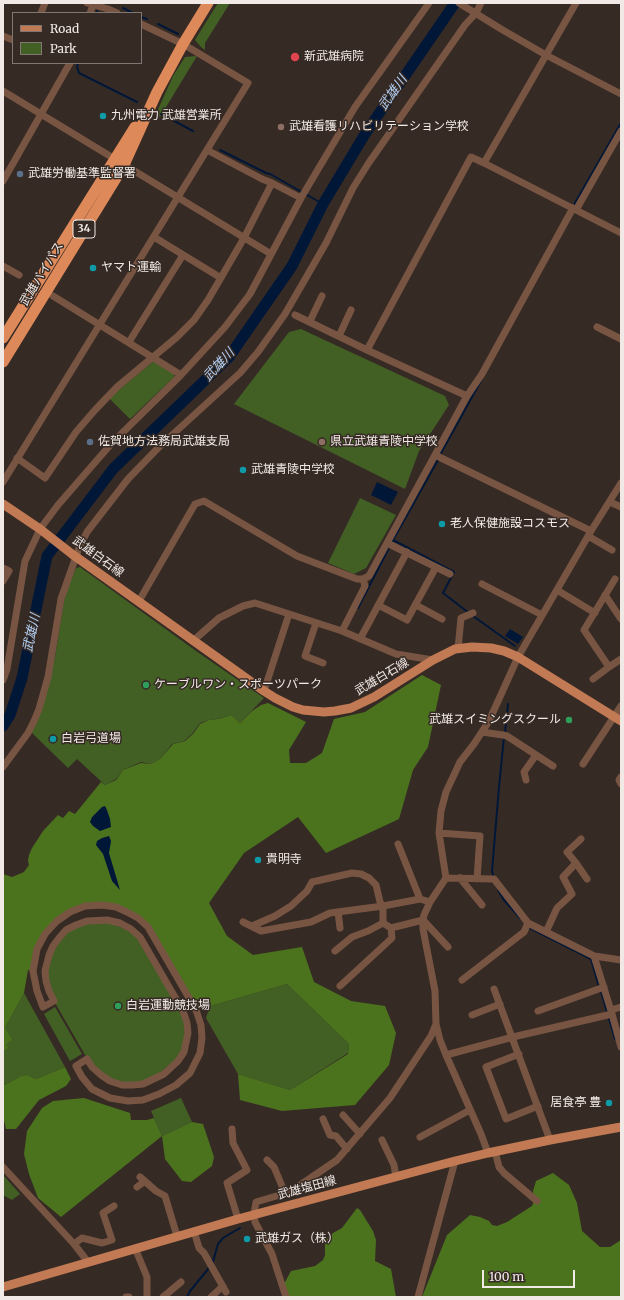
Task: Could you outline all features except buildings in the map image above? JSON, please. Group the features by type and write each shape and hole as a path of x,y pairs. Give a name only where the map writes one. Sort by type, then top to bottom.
{"highway":[{"name":"武雄バイパス","path":"3,362 119,162 183,44 208,3"},
{"name":"武雄バイパス","path":"3,338 119,162"}],"main road":[{"name":"武雄白石線","path":"3,504 264,691 283,703 303,710 324,712 351,708 366,701 433,660 455,649 472,647 491,648 504,651 518,657 617,719"},
{"name":"武雄塩田線","path":"3,1287 254,1214 455,1161 491,1152 621,1127"}],"street":[{"path":"91,3 114,12"},
{"path":"3,680 7,669 25,561 34,540 58,505 111,444 181,375 225,327 250,294 301,198 355,107 429,3"},
{"path":"459,3 546,55 621,94"},
{"path":"3,767 28,733 39,709 48,678 61,599 74,555 87,532 112,497 158,447 240,373 258,352 285,314 326,243 368,164 481,3"},
{"path":"484,164 576,3"},
{"path":"3,482 248,83 183,44 142,24"},
{"path":"3,181 6,168 69,64"},
{"path":"3,91 271,254"},
{"path":"139,602 195,504 204,501 297,556 357,579 363,579 369,576 390,544 467,396 482,374 574,209 621,131"},
{"path":"207,150 262,180 272,183 301,198"},
{"path":"367,350 471,157 621,233"},
{"path":"18,458 45,478 76,432 95,410 117,387 177,337 194,320 208,300 244,238 272,183"},
{"path":"154,237 221,278"},
{"path":"129,342 183,255"},
{"path":"3,266 20,276"},
{"path":"53,296 181,375"},
{"path":"310,322 322,296"},
{"path":"339,336 351,310"},
{"path":"295,315 467,396"},
{"path":"597,327 621,339"},
{"path":"435,455 590,534 612,550"},
{"path":"537,1201 499,1167 470,1110 446,1055 436,1024 435,991 423,929 423,920 430,902 446,878 439,833 441,811 446,792 460,762 489,721 518,657 621,483"},
{"path":"610,502 621,507"},
{"path":"390,544 450,574"},
{"path":"360,639 407,552"},
{"path":"378,605 407,620 436,567"},
{"path":"3,568 9,571 3,581"},
{"path":"342,631 365,586 363,579"},
{"path":"609,668 584,630 615,579"},
{"path":"482,584 542,615"},
{"path":"557,590 595,613"},
{"path":"605,595 621,619"},
{"path":"194,640 219,618 243,606 255,603 342,631 396,654 433,660"},
{"path":"416,605 442,619"},
{"path":"264,691 289,614"},
{"path":"458,649 461,618 470,614"},
{"path":"316,623 305,656 323,663"},
{"path":"593,679 621,659"},
{"path":"583,764 617,719 621,706"},
{"path":"482,732 505,736 553,766"},
{"path":"526,780 524,772 536,755"},
{"path":"621,777 619,780 621,784"},
{"path":"439,833 480,836 477,879"},
{"path":"580,839 567,852 587,879"},
{"path":"398,844 420,899"},
{"path":"546,932 558,908 572,894 563,877 576,863"},
{"path":"252,926 276,916 291,906 307,891 312,882 352,873 365,876 376,885 380,902 383,906 383,923"},
{"path":"446,878 494,879 528,923 594,956 621,960"},
{"path":"460,878 482,905"},
{"path":"243,922 260,931 311,922 330,913 383,906 420,899 430,902"},
{"path":"102,905 116,907 138,918 148,926 196,1010 201,1025 202,1038 200,1053 190,1073 176,1085 143,1100 128,1101 110,1098 92,1089 82,1077 76,1066 87,1059 92,1067 101,1076 110,1081 122,1085 143,1084 164,1074 172,1068 181,1056 186,1044 188,1033 187,1023 182,1012 140,937 131,928 120,923 107,920 87,921 71,928 59,938 49,955 45,971 49,991 54,1000 43,1007 37,991 33,971 37,949 45,934 57,921 70,912 85,906 102,905"},
{"path":"338,912 340,928"},
{"path":"383,923 391,928 423,920"},
{"path":"423,920 448,947"},
{"path":"335,951 352,937 383,923"},
{"path":"462,980 524,932 528,923"},
{"path":"340,986 392,938 391,928"},
{"path":"594,956 612,1012 620,1043"},
{"path":"538,1011 604,988"},
{"path":"494,989 550,1140"},
{"path":"472,1015 500,1004"},
{"path":"446,1055 612,1012 621,1007"},
{"path":"286,1297 272,1254 255,1222 254,1214 256,1202 290,1192 337,1160 390,1098 431,1036 436,1024"},
{"path":"519,1054 486,1067 506,1119 538,1106"},
{"path":"420,1137 470,1110"},
{"path":"343,1115 360,1134"},
{"path":"323,1119 330,1135 336,1136 346,1149"},
{"path":"232,1129 233,1143 247,1170 227,1183 238,1219"},
{"path":"382,1140 394,1165 396,1177"},
{"path":"267,1160 274,1167 285,1193"},
{"path":"418,1297 455,1161"},
{"path":"3,1168 74,1244 88,1262"},
{"path":"137,1187 142,1179 156,1191 165,1196 177,1236"},
{"path":"74,1244 82,1238 102,1244 112,1240 103,1213 114,1206"},
{"path":"194,1231 199,1248 204,1253 224,1289 211,1297"},
{"path":"135,1248 147,1278 147,1297"},
{"path":"163,1297 181,1282"}],"green space":[{"path":"218,3 230,3 205,43 205,50 195,40"},
{"path":"197,56 160,117 156,114 173,76 185,57"},
{"path":"301,329 445,396 449,405 419,451 405,489 234,404 289,332"},
{"path":"154,361 174,373 174,377 130,419 109,398"},
{"path":"360,498 396,515 366,568 354,574 328,563"},
{"name":"ケーブルワン・スポーツパーク","path":"80,567 264,698 240,723 231,715 200,723 192,734 184,741 172,744 160,759 151,764 141,762 123,770 116,779 105,785 77,759 68,768 31,732 39,715 55,657 64,601 68,587 76,568"},
{"path":"422,675 441,685 428,747 413,770 399,819 326,853 298,817 244,853 209,903 227,936 253,955 302,947 314,982 351,1001 385,1006 396,1033 389,1065 355,1105 282,1111 240,1100 238,1074 290,1090 348,1054 349,1044 287,984 196,1010 148,927 138,918 102,905 70,912 45,934 33,971 28,970 24,993 5,1028 12,1040 6,1044 8,1048 3,1051 3,874 12,877 24,872 29,865 29,855 32,848 43,831 58,815 63,818 69,811 75,814 101,782 105,785 116,780 123,770 141,763 151,764 160,759 173,744 185,741 193,734 200,724 209,720 231,715 240,723 252,711 261,705 268,703 306,722 289,750 290,763 306,763 322,753 334,719 365,712"},
{"name":"白岩運動競技場","path":"107,920 140,937 187,1023 184,1052 153,1079 122,1085 92,1067 54,1001 46,981 53,946 76,925"},
{"path":"287,984 349,1044 348,1053 290,1090 238,1074 206,1018 210,1006"},
{"path":"24,993 65,1067 36,1079 27,1075 21,1076 3,1086 3,1051 7,1048 5,1044 5,1028"},
{"path":"55,1007 82,1054 70,1061 44,1014"},
{"path":"65,1067 71,1079 66,1086 39,1100 16,1129 6,1129 3,1116 3,1086 21,1076 27,1075 36,1079"},
{"path":"84,1098 130,1113 131,1120 147,1120 154,1118 162,1136 61,1217 38,1198 29,1174 24,1154 27,1131 42,1108 53,1101"},
{"path":"181,1098 192,1122 162,1136 151,1111"},
{"path":"192,1122 203,1124 214,1157 212,1166 191,1182 182,1181 165,1159 162,1136"},
{"path":"553,1173 569,1185 577,1203 582,1231 600,1247 610,1247 621,1240 621,1297 422,1297 447,1235 470,1215 480,1217 489,1221 492,1225 497,1226 507,1222 532,1206 534,1201 533,1191 536,1181"},
{"path":"3,1175 20,1194 12,1200 3,1195"},
{"path":"357,1208 360,1210 373,1231 376,1240 375,1261 391,1269 396,1297 287,1297 284,1284 291,1271 315,1266 323,1260 325,1255 326,1240 333,1233 342,1228"}],"water":[{"path":"377,482 398,492 391,505 371,495"},
{"path":"510,629 523,637 518,644 505,636"},
{"path":"105,806 110,819 111,827 100,831 90,822 92,817"},
{"path":"109,836 111,841 109,853 120,890 112,881 103,854 96,845 97,841"}],"waterway":[{"name":"武雄川","path":"3,726 10,715 22,678 47,556 113,469 229,357 292,266 323,204 365,134 455,3"},
{"path":"123,8 131,12"},
{"path":"142,17 147,19"},
{"path":"158,24 178,34"},
{"path":"78,64 79,73 137,102"},
{"path":"161,114 193,131"},
{"path":"575,206 575,203 621,123"},
{"path":"220,150 270,174 323,204"},
{"path":"441,453 482,379"},
{"path":"358,608 393,540 438,460"},
{"path":"393,540 454,572 443,593 469,613"},
{"path":"473,616 515,646"},
{"path":"505,733 508,704"},
{"path":"494,878 492,871 504,737"},
{"path":"498,890 504,900 520,918"},
{"path":"528,927 591,959 599,987"},
{"path":"601,991 616,1039"},
{"path":"212,1265 218,1244 223,1238 240,1228"},
{"path":"187,1297 190,1291 209,1268"}],"place":[{"name":"新武雄病院","path":"295,57"},
{"name":"九州電力 武雄営業所","path":"103,116"},
{"name":"武雄看護リハビリテーション学校","path":"281,127"},
{"name":"武雄労働基準監督署","path":"20,174"},
{"name":"ヤマト運輸","path":"93,268"},
{"name":"佐賀地方法務局武雄支局","path":"90,442"},
{"name":"県立武雄青陵中学校","path":"322,442"},
{"name":"武雄青陵中学校","path":"243,470"},
{"name":"老人保健施設コスモス","path":"442,524"},
{"name":"ケーブルワン・スポーツパーク","path":"146,685"},
{"name":"武雄スイミングスクール","path":"569,720"},
{"name":"白岩弓道場","path":"53,739"},
{"name":"貴明寺","path":"258,860"},
{"name":"白岩運動競技場","path":"118,1006"},
{"name":"居食亭 豊","path":"609,1103"},
{"name":"武雄ガス（株）","path":"247,1239"}]}
